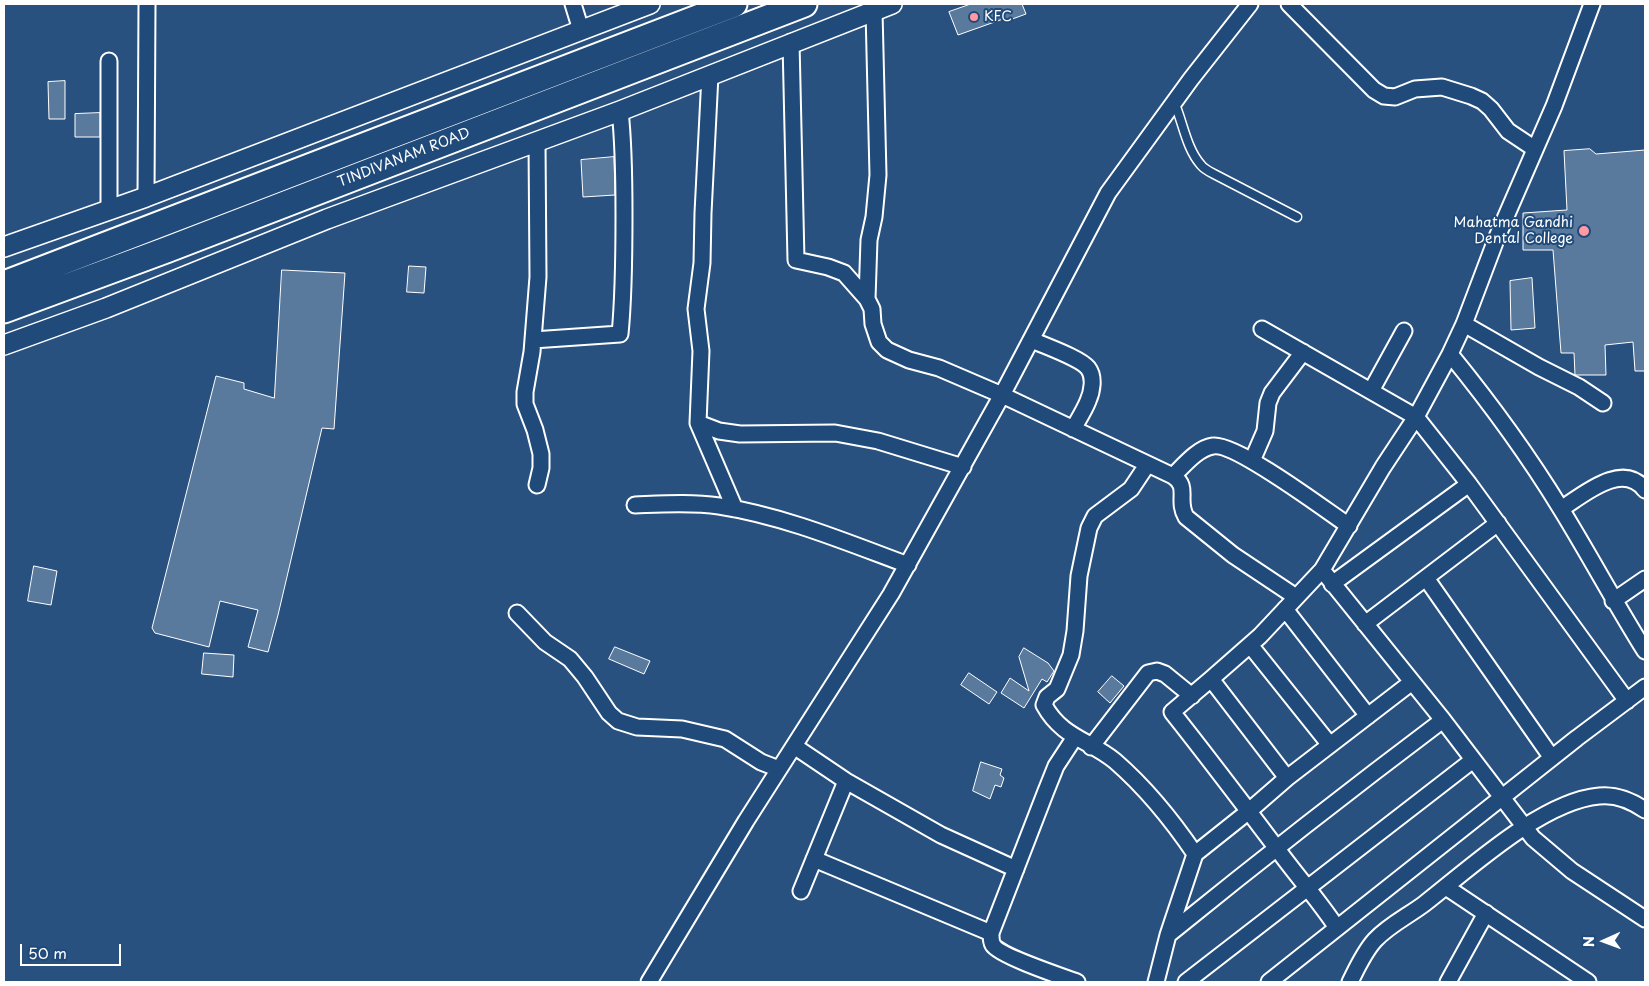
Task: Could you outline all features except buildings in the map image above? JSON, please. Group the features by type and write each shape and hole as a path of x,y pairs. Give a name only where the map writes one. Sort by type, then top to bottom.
{"highway":[{"path":"4,284 734,4"},
{"name":"TINDIVANAM ROAD","path":"4,310 804,4"}],"street":[{"path":"146,196 147,4"},
{"path":"574,4 581,30"},
{"path":"4,247 109,210 650,4"},
{"path":"4,344 106,308 327,219 620,111 791,42 892,4"},
{"path":"649,982 746,821 908,565 1032,340 1108,193 1174,102 1250,4"},
{"path":"1289,4 1374,90 1384,96 1395,97 1416,88 1442,87 1471,96 1482,101 1491,109 1508,131 1535,149"},
{"path":"1337,928 1308,887 1172,712 1250,645 1322,570 1383,467 1416,417 1464,324 1497,237 1554,106 1592,4"},
{"path":"867,300 869,240 874,217 878,175 874,11"},
{"path":"791,42 796,260 828,267 844,273 867,300 872,309 873,324 879,342 887,350 910,360 939,368 1002,395 1179,479 1182,484 1181,510 1186,517 1233,555 1296,597"},
{"path":"109,61 109,210"},
{"path":"710,74 702,263 696,308 701,351 698,423 734,509"},
{"path":"533,340 620,334 624,297 624,189 620,111"},
{"path":"537,142 538,277 533,340 525,392 525,404 536,430 541,454 541,468 537,485"},
{"path":"1464,324 1579,387 1603,403"},
{"path":"1262,329 1416,417 1498,523 1627,701"},
{"path":"1371,391 1404,331"},
{"path":"1032,340 1081,362 1088,368 1092,376 1092,387 1088,402 1073,429"},
{"path":"1252,461 1265,431 1268,403 1272,392 1302,352"},
{"path":"1450,354 1492,406 1561,509 1645,651"},
{"path":"698,423 719,431 740,434 835,433 878,441 963,468"},
{"path":"1173,476 1197,454 1213,446 1230,449 1275,475 1349,526"},
{"path":"1147,464 1131,489 1096,516 1089,528 1080,576 1075,631 1070,655 1057,689 1047,697 1044,704 1058,723 1074,737 1113,760 1135,780 1176,826 1195,854"},
{"path":"1561,509 1607,480 1619,478 1632,479 1638,482 1645,490"},
{"path":"1332,584 1469,484"},
{"path":"634,505 716,505 760,514 801,526 908,565"},
{"path":"1365,624 1498,523"},
{"path":"1322,570 1443,720 1523,827 1550,854 1645,919"},
{"path":"1426,578 1552,758"},
{"path":"1614,601 1645,579"},
{"path":"1285,609 1368,716"},
{"path":"517,613 545,642 570,659 585,677 609,713 618,721 637,727 682,729 725,739 760,762 780,769"},
{"path":"1250,645 1330,745"},
{"path":"1091,747 1148,673 1157,671 1166,674 1192,696"},
{"path":"1211,679 1287,778"},
{"path":"1156,982 1168,935 1195,854 1287,778 1412,682"},
{"path":"1269,982 1552,758 1645,687"},
{"path":"1168,935 1393,756 1443,720"},
{"path":"1074,737 1050,779 992,933 993,946 1004,954 1077,982"},
{"path":"794,746 846,781 941,835 1016,869"},
{"path":"1186,982 1473,760"},
{"path":"801,891 846,781"},
{"path":"1350,982 1359,963 1374,941 1384,932 1523,827 1562,808 1599,796 1618,796 1645,810"},
{"path":"814,860 992,933"},
{"path":"1446,887 1588,982"},
{"path":"1448,982 1486,913"}],"lane":[{"path":"1174,102 1187,139 1201,166 1297,217"}],"place":[{"name":"KFC","path":"974,17"},
{"name":"Mahatma Gandhi Dental College","path":"1584,231"}]}
